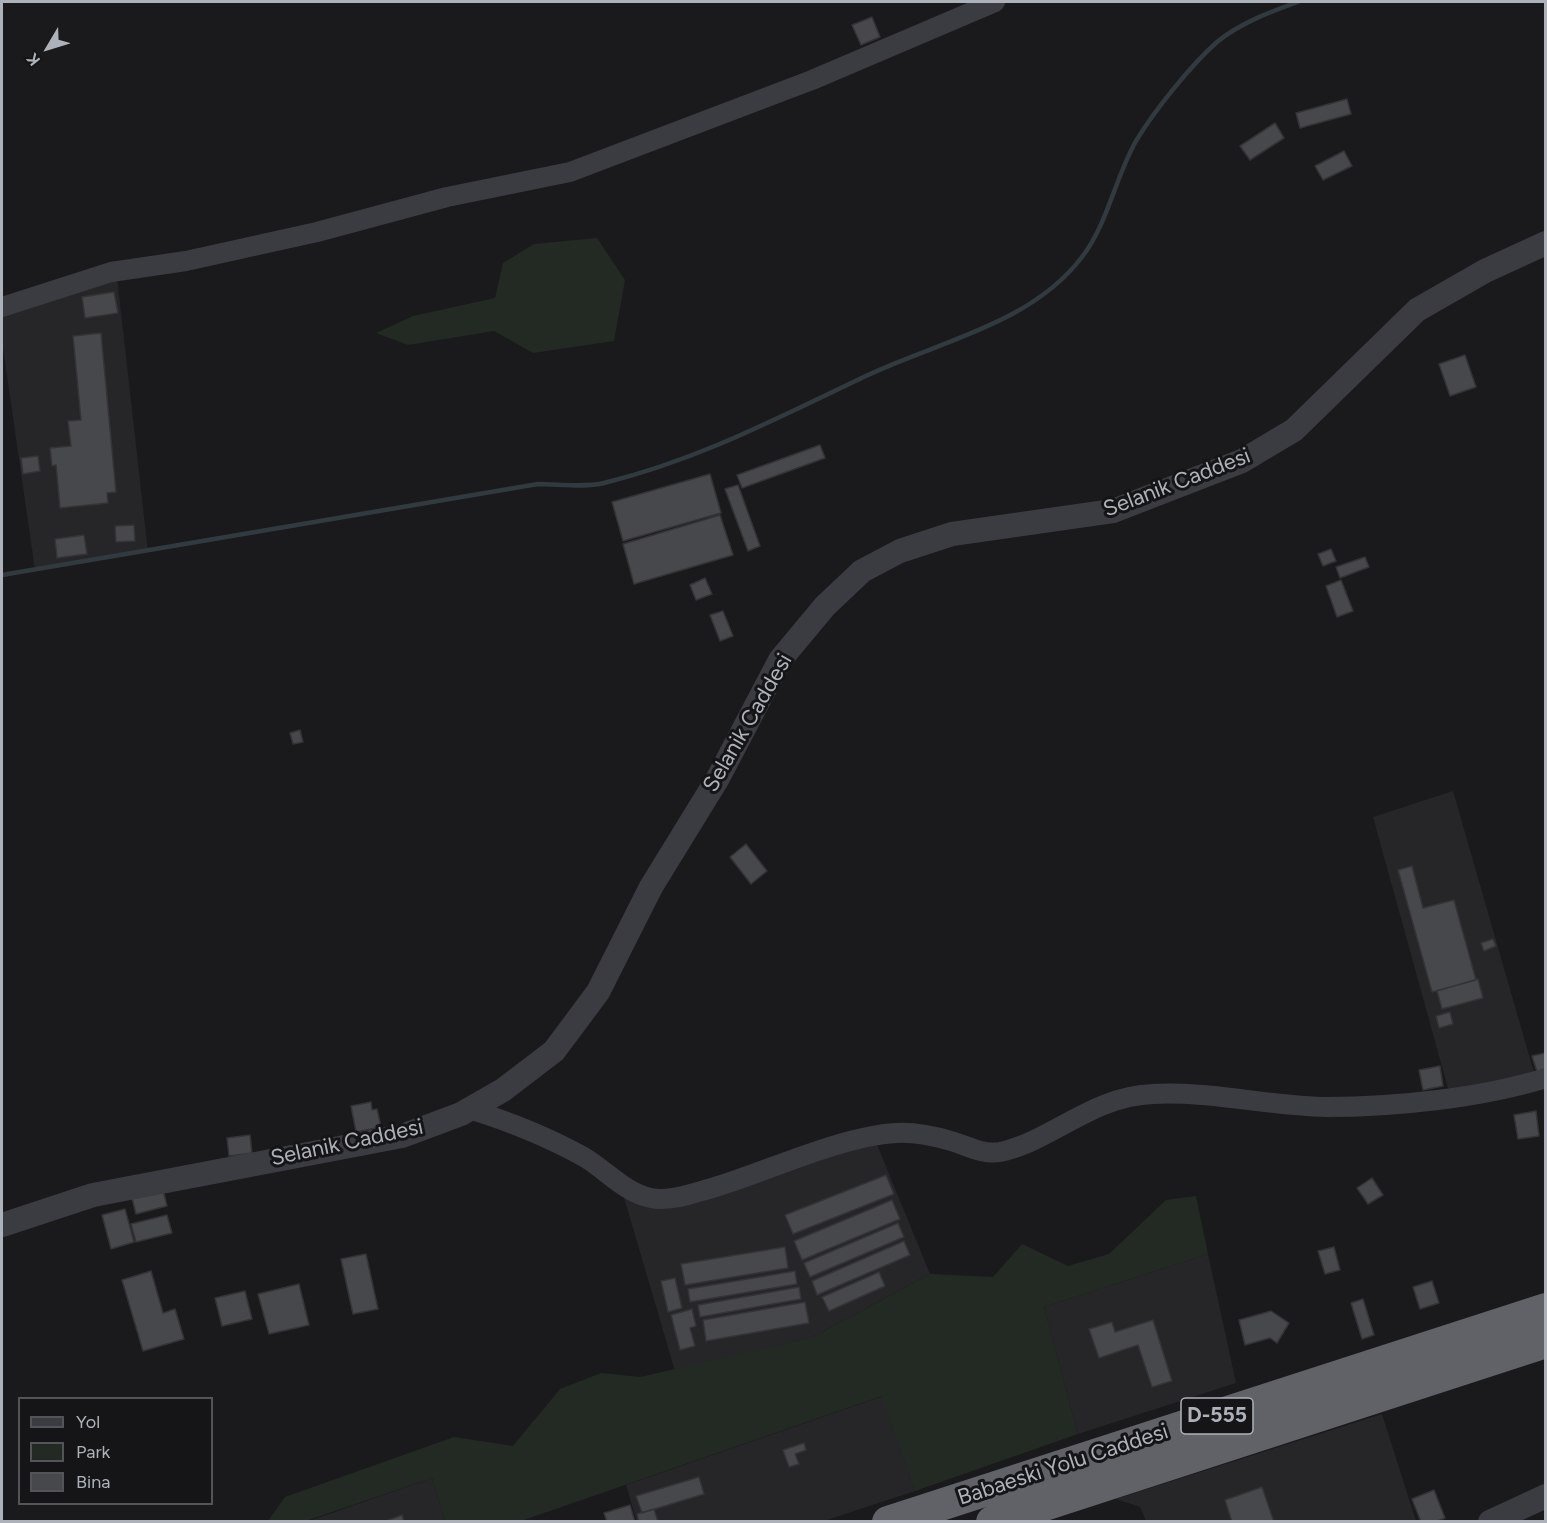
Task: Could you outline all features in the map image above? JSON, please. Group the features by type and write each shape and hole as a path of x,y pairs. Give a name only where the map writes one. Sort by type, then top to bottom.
{"highway":[{"name":"Babaeski Yolu Caddesi","path":"888,1521 1545,1309"},
{"name":"Babaeski Yolu Caddesi","path":"992,1521 1545,1342"}],"street":[{"path":"2,307 111,272 186,261 317,232 447,197 570,172 812,80 994,2"},
{"name":"Selanik Caddesi","path":"2,1225 93,1195 402,1136 469,1109 503,1090 554,1051 598,992 651,887 718,778 780,660 825,606 862,571 900,551 952,534 1113,512 1242,461 1294,430 1417,310 1485,271 1545,243"},
{"path":"469,1109 538,1132 588,1160 630,1190 652,1199 685,1196 822,1151 871,1137 897,1133 950,1141 986,1154 1003,1151 1087,1111 1125,1098 1149,1094 1183,1094 1326,1107 1378,1105 1499,1091 1545,1078"},
{"path":"1490,1521 1545,1496"}],"shaded area":[{"path":"117,277 148,552 35,570 2,341 2,314"},
{"path":"1453,791 1535,1076 1449,1092 1373,817"},
{"path":"876,1142 930,1274 813,1337 675,1371 623,1194 672,1208"},
{"path":"1208,1254 1236,1383 1078,1434 1044,1307"},
{"path":"883,1396 915,1491 824,1521 637,1522 626,1485"},
{"path":"1382,1414 1416,1521 1146,1521 1140,1507 1116,1499"},
{"path":"432,1478 445,1521 306,1522"}],"green space":[{"path":"597,238 625,280 614,341 533,353 494,331 408,345 376,333 413,316 495,298 503,263 534,244"},
{"path":"1196,1196 1208,1254 1044,1307 1078,1434 915,1491 882,1396 521,1521 445,1521 432,1478 306,1521 268,1521 285,1497 454,1437 513,1446 560,1389 601,1373 640,1377 813,1337 930,1274 993,1277 1022,1244 1068,1266 1109,1254 1166,1200"}],"building":[{"path":"872,17 880,37 861,45 852,25"},
{"path":"1347,99 1351,114 1300,128 1296,113"},
{"path":"1275,123 1284,138 1250,160 1240,146"},
{"path":"1344,151 1352,166 1323,180 1315,166"},
{"path":"114,292 118,313 85,318 82,297"},
{"path":"101,333 116,492 107,493 108,503 60,508 56,465 52,466 50,448 71,446 68,421 81,420 73,336"},
{"path":"1465,355 1476,387 1450,396 1439,364"},
{"path":"820,445 825,458 742,488 737,475"},
{"path":"38,456 40,471 23,474 21,458"},
{"path":"710,474 721,513 623,541 612,502"},
{"path":"738,485 760,546 748,551 725,489"},
{"path":"720,515 733,555 634,584 623,544"},
{"path":"134,525 135,541 116,542 115,526"},
{"path":"84,535 87,554 57,558 55,539"},
{"path":"1331,549 1336,561 1323,566 1318,554"},
{"path":"1365,557 1369,567 1340,578 1336,567"},
{"path":"705,578 712,594 696,600 690,585"},
{"path":"1341,580 1353,611 1337,617 1326,586"},
{"path":"723,611 733,636 720,641 710,615"},
{"path":"300,730 303,742 293,744 290,733"},
{"path":"746,844 767,871 751,884 730,857"},
{"path":"1412,866 1423,908 1454,900 1476,980 1432,992 1398,870"},
{"path":"1493,939 1496,946 1484,951 1481,943"},
{"path":"1478,979 1483,998 1442,1009 1437,991"},
{"path":"1450,1012 1453,1024 1439,1028 1436,1016"},
{"path":"1545,1053 1546,1072 1538,1075 1532,1056"},
{"path":"1440,1066 1443,1086 1423,1090 1419,1070"},
{"path":"371,1102 372,1110 377,1109 381,1127 356,1132 351,1106"},
{"path":"1536,1111 1539,1136 1518,1139 1514,1115"},
{"path":"250,1135 252,1153 229,1156 227,1138"},
{"path":"886,1175 894,1194 793,1234 785,1215"},
{"path":"1372,1178 1383,1195 1368,1204 1357,1188"},
{"path":"163,1190 167,1206 136,1214 132,1198"},
{"path":"892,1200 900,1219 802,1260 794,1241"},
{"path":"125,1209 134,1242 111,1249 102,1215"},
{"path":"167,1215 172,1233 136,1242 131,1224"},
{"path":"898,1223 904,1237 810,1277 804,1263"},
{"path":"904,1241 910,1255 817,1295 812,1281"},
{"path":"785,1247 788,1268 685,1285 681,1264"},
{"path":"1334,1247 1340,1270 1325,1274 1318,1251"},
{"path":"366,1254 378,1309 353,1314 341,1259"},
{"path":"151,1271 163,1313 175,1309 184,1339 143,1351 122,1280"},
{"path":"795,1271 797,1284 690,1302 688,1289"},
{"path":"879,1272 885,1286 829,1311 822,1297"},
{"path":"675,1278 682,1308 668,1312 661,1281"},
{"path":"1432,1281 1439,1303 1420,1309 1413,1287"},
{"path":"299,1284 309,1325 269,1334 258,1294"},
{"path":"799,1287 801,1299 700,1317 698,1305"},
{"path":"245,1291 252,1319 222,1326 215,1298"},
{"path":"1363,1299 1374,1335 1362,1339 1351,1303"},
{"path":"805,1302 809,1323 706,1341 703,1320"},
{"path":"692,1309 696,1326 690,1328 695,1346 680,1350 671,1315"},
{"path":"1271,1311 1289,1323 1277,1343 1270,1338 1245,1345 1239,1320"},
{"path":"1153,1320 1172,1381 1152,1387 1138,1345 1099,1358 1089,1329 1112,1322 1115,1332"},
{"path":"804,1443 806,1450 795,1454 799,1464 789,1467 783,1450"},
{"path":"699,1477 704,1494 642,1513 636,1496"},
{"path":"1262,1487 1274,1522 1232,1522 1225,1500"},
{"path":"1434,1490 1445,1518 1435,1522 1421,1522 1412,1499"},
{"path":"630,1505 635,1522 607,1522 604,1513"},
{"path":"654,1509 658,1522 639,1522 637,1514"},
{"path":"402,1515 404,1522 383,1522"}],"waterway":[{"path":"2,575 538,484 580,486 604,483 674,462 739,436 868,375 983,328 1037,299 1061,280 1091,244 1136,141 1196,63 1226,35 1266,14 1298,2"}]}
